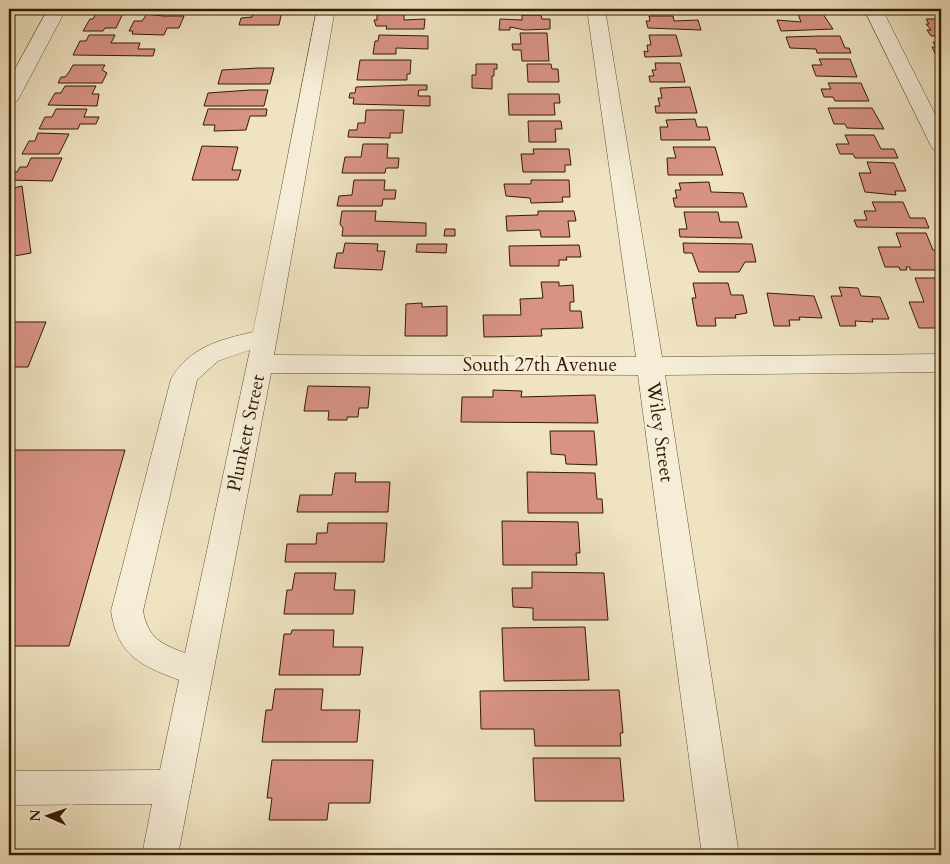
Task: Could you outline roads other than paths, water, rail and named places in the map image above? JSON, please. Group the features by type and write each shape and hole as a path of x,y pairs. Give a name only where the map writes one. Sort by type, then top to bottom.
{"street":[{"path":"9,98 56,9"},
{"name":"Plunkett Street","path":"160,855 262,351 326,9"},
{"name":"Wiley Street","path":"596,9 651,366 721,855"},
{"path":"873,9 941,146"},
{"name":"South 27th Avenue","path":"197,672 151,654 136,642 128,627 127,611 184,379 191,367 206,355 220,349 651,366 941,363"},
{"path":"9,788 174,787"}]}
